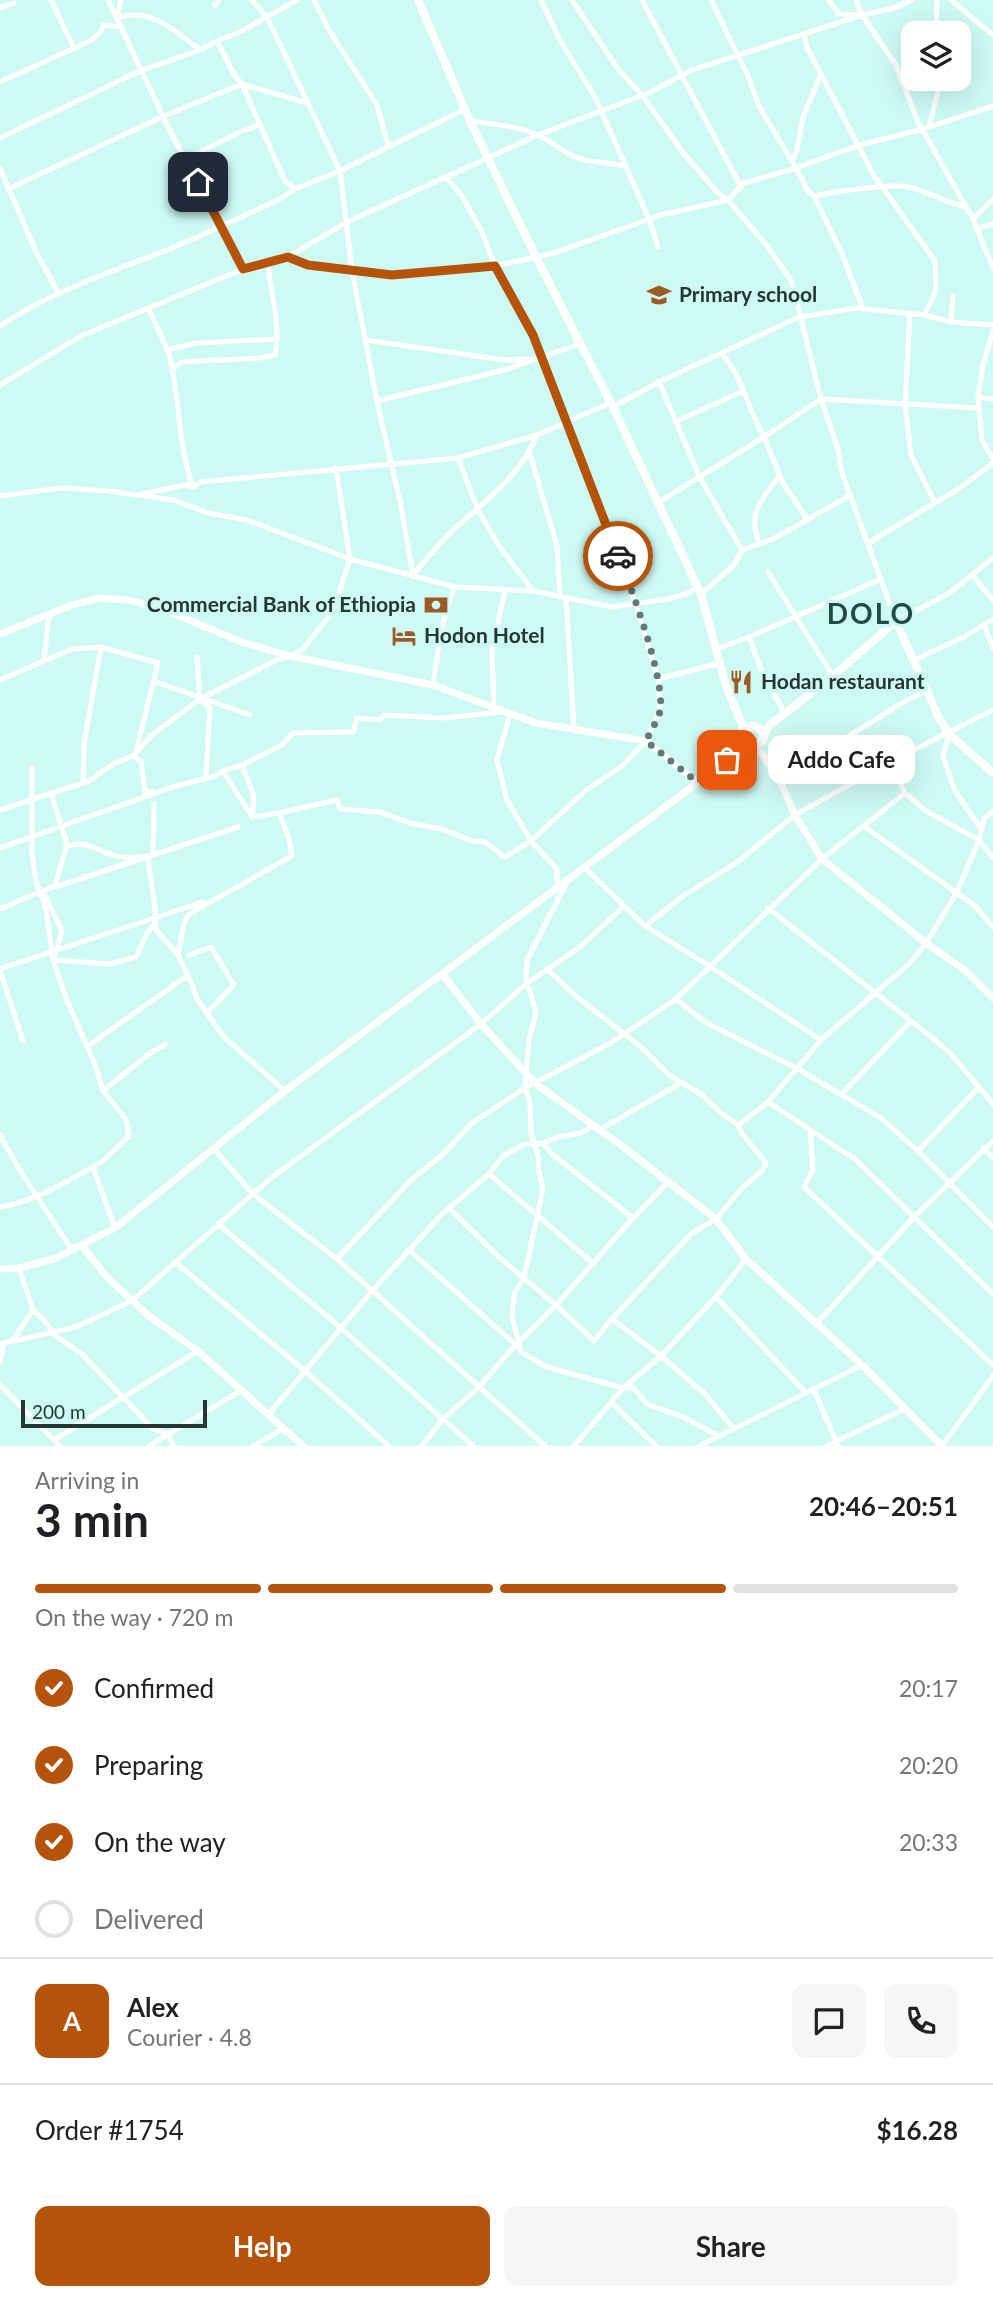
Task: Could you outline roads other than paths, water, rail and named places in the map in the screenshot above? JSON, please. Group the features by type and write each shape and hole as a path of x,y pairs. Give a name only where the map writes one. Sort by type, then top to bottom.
{"main road":[{"path":"418,0 488,159 659,502 699,591 726,686 742,724 745,744 757,746 771,724"},
{"path":"742,735 746,729 771,724 785,715 897,621 938,716 949,734 993,773"},
{"path":"738,711 763,733 763,740"}],"street":[{"path":"51,0 74,48"},
{"path":"108,0 171,133 243,269"},
{"path":"117,18 121,0"},
{"path":"252,0 267,17 340,171 352,271 413,575"},
{"path":"0,138 140,71 200,50 240,32 297,0"},
{"path":"314,0 329,30 377,105 388,145"},
{"path":"541,0 561,42 589,86 649,219 658,247"},
{"path":"572,0 618,68 642,94 684,154 768,247 792,282 821,400 851,495 897,621 948,594 993,558"},
{"path":"642,0 741,187"},
{"path":"711,0 759,106 814,196 843,256 863,309"},
{"path":"828,0 839,14 862,15"},
{"path":"856,0 862,15 896,65 906,96 926,128 967,207 993,268"},
{"path":"0,385 81,336 243,269 288,257 346,222 538,135 738,55 862,15 894,8 912,0"},
{"path":"936,21 937,0"},
{"path":"951,0 993,35"},
{"path":"0,8 14,3"},
{"path":"117,18 125,15 150,17 164,22 200,50"},
{"path":"0,82 97,36 103,25 121,27"},
{"path":"804,34 807,48 860,145 866,163 935,261 936,291 924,315"},
{"path":"217,41 242,84 285,181 295,188"},
{"path":"792,161 797,150 803,117 821,74"},
{"path":"8,189 164,116 242,84 307,103"},
{"path":"926,128 937,91"},
{"path":"288,257 308,265 352,271 411,274 495,266 554,253 689,207 728,200 744,183 993,106"},
{"path":"0,326 59,294 221,226 280,199 295,188 340,171 465,109"},
{"path":"470,121 504,125 538,135 580,159 614,162 626,167"},
{"path":"186,159 259,125"},
{"path":"0,168 37,254 59,294"},
{"path":"252,817 337,800 340,809 380,812 410,823 442,829 472,841 485,842 505,857 531,841 585,791 622,766 646,741 660,710 658,679 636,605 568,421 539,358 519,305 495,266 481,230 462,196 446,177"},
{"path":"814,196 907,186 967,207"},
{"path":"973,219 993,199"},
{"path":"977,229 993,224"},
{"path":"172,370 181,362 275,355 278,322 271,294 268,264"},
{"path":"951,322 953,296"},
{"path":"148,308 169,355 180,411 185,464 193,487"},
{"path":"135,495 185,485 193,487 201,482 458,458 537,435 611,405 799,317 857,308 924,315 951,322 993,325"},
{"path":"910,314 905,404 911,455 935,503"},
{"path":"868,543 958,489 993,460 982,440 978,397 983,365 993,331"},
{"path":"169,355 170,349 197,343 277,339"},
{"path":"366,340 504,360 539,358"},
{"path":"377,401 508,369 579,344"},
{"path":"722,353 737,376 779,476 807,519"},
{"path":"659,382 700,478 742,550"},
{"path":"675,422 743,391"},
{"path":"978,397 993,399"},
{"path":"659,502 821,400 978,408"},
{"path":"413,575 461,522 478,510 530,454 537,435"},
{"path":"530,454 557,546 574,729"},
{"path":"458,458 478,510 499,547 533,591"},
{"path":"0,810 83,783 134,755 152,735 200,699 303,649 333,611 350,559 336,468"},
{"path":"760,544 754,527 756,509 779,476"},
{"path":"0,496 61,488 174,500 208,513 247,520 350,559 456,587 533,591 612,607 636,605 699,591 734,565 742,550 760,544 851,495"},
{"path":"768,572 833,676"},
{"path":"972,575 993,600"},
{"path":"717,649 881,579"},
{"path":"433,685 441,632 449,601 456,587"},
{"path":"494,708 492,651 505,590"},
{"path":"0,634 72,605 100,598 129,600 167,611 242,642 290,656 433,685 536,723 646,741 697,782"},
{"path":"44,661 49,614"},
{"path":"914,660 964,637 993,619"},
{"path":"984,624 993,648"},
{"path":"749,637 762,671 785,715"},
{"path":"83,783 84,743 101,647"},
{"path":"0,680 72,649 101,647 158,663 134,755"},
{"path":"197,657 200,699 210,707 206,777"},
{"path":"658,679 721,663"},
{"path":"153,681 250,715"},
{"path":"779,779 907,700 928,690"},
{"path":"645,926 683,896 736,863 795,815 890,762 993,710"},
{"path":"0,848 170,788 215,776 282,745 293,733 353,732 357,718 380,720 383,715 444,718 507,713"},
{"path":"507,713 497,760 507,800 531,841 557,869 556,887"},
{"path":"949,734 943,756 955,791 981,829"},
{"path":"736,753 742,735"},
{"path":"763,740 760,748 762,754 779,779 795,815 822,859 926,943 966,971 993,998"},
{"path":"0,1269 19,1268 54,1259 115,1228 285,1091 736,753 751,747 762,754"},
{"path":"134,755 141,761 145,792 170,788"},
{"path":"890,762 905,793 926,811 979,840 993,858"},
{"path":"242,765 254,796 252,817"},
{"path":"0,1207 20,1204 93,1167 129,1136 126,1119 103,1091 53,960 47,909 36,881 32,854 32,768"},
{"path":"223,771 252,817"},
{"path":"51,793 66,848 74,843 83,843 124,858 148,856 156,930 178,955 197,999 223,1036 285,1091"},
{"path":"337,1259 412,1180 441,1156 472,1123 524,1088 536,1084 623,1035 676,999 822,859 905,793"},
{"path":"153,855 154,804"},
{"path":"738,1125 768,1102 821,1040 910,963 957,894 979,840 984,819 993,811"},
{"path":"178,955 186,917 292,856 289,838 279,813"},
{"path":"43,891 238,827"},
{"path":"865,827 975,906 993,927"},
{"path":"0,909 55,886 67,844"},
{"path":"584,867 645,926 821,1040"},
{"path":"517,1344 512,1317 514,1294 524,1278 543,1189 531,1132 530,1103 524,1088 529,1040 537,1013 526,984 527,960 570,878"},
{"path":"43,891 62,931 53,960"},
{"path":"23,1041 0,970 218,898"},
{"path":"2,1343 76,1327 133,1300 271,1178 481,1024 526,984 580,947 624,906"},
{"path":"768,908 877,992 952,1055 993,1104"},
{"path":"53,960 110,964 136,957 147,933 156,922"},
{"path":"188,955 211,947 234,985 208,1013"},
{"path":"449,1208 500,1258 594,1341 691,1234 716,1219 743,1187 763,1170 766,1163 738,1125 702,1095 669,1075 641,1047 623,1035 547,969"},
{"path":"443,975 481,1024 536,1084 669,1181 716,1219 747,1259 862,1365 942,1446 993,1376"},
{"path":"88,1046 184,978"},
{"path":"676,999 705,1022 796,1068 893,1127 993,1227"},
{"path":"841,1095 911,1021"},
{"path":"103,1091 150,1053 166,1044"},
{"path":"268,1414 409,1250 449,1208 489,1174 503,1156 525,1144 543,1143 596,1128 681,1083"},
{"path":"918,1151 979,1087"},
{"path":"768,1102 856,1160 993,1294"},
{"path":"810,1130 813,1169 804,1187 993,1365"},
{"path":"0,1135 70,1247 82,1247"},
{"path":"817,1323 914,1217 993,1140"},
{"path":"543,1143 552,1154 633,1218"},
{"path":"214,1148 253,1194 337,1259 545,1446"},
{"path":"984,1148 993,1158"},
{"path":"93,1167 115,1228"},
{"path":"489,1174 594,1264"},
{"path":"422,1446 443,1419 479,1387 669,1181"},
{"path":"218,1224 341,1328 473,1446"},
{"path":"82,1247 107,1277 149,1316 198,1350 303,1446"},
{"path":"409,1250 517,1344 522,1352 547,1367 623,1388 633,1387 647,1404 683,1417 719,1436"},
{"path":"574,1446 623,1388 661,1356 747,1259"},
{"path":"175,1262 305,1371 389,1446"},
{"path":"19,1268 33,1310 45,1321 53,1334 82,1354 153,1429 167,1434 174,1446"},
{"path":"716,1297 806,1393"},
{"path":"2,1343 13,1340 33,1310"},
{"path":"612,1320 661,1356 705,1394 734,1429"},
{"path":"0,1362 2,1343"},
{"path":"54,1440 198,1350"},
{"path":"699,1446 862,1365"},
{"path":"0,1385 60,1446"},
{"path":"149,1446 242,1390"},
{"path":"814,1390 836,1444"},
{"path":"612,1404 656,1446"},
{"path":"826,1446 836,1444 905,1409"},
{"path":"254,1446 284,1428"}],"place":[{"name":"Primary school","path":"659,295"},
{"name":"Commercial Bank of Ethiopia","path":"436,605"},
{"name":"Hodon Hotel","path":"404,636"},
{"name":"Hodan restaurant","path":"741,682"},
{"name":"Addo Cafe","path":"727,760"}],"district":[{"name":"DOLO","path":"871,614"}]}
